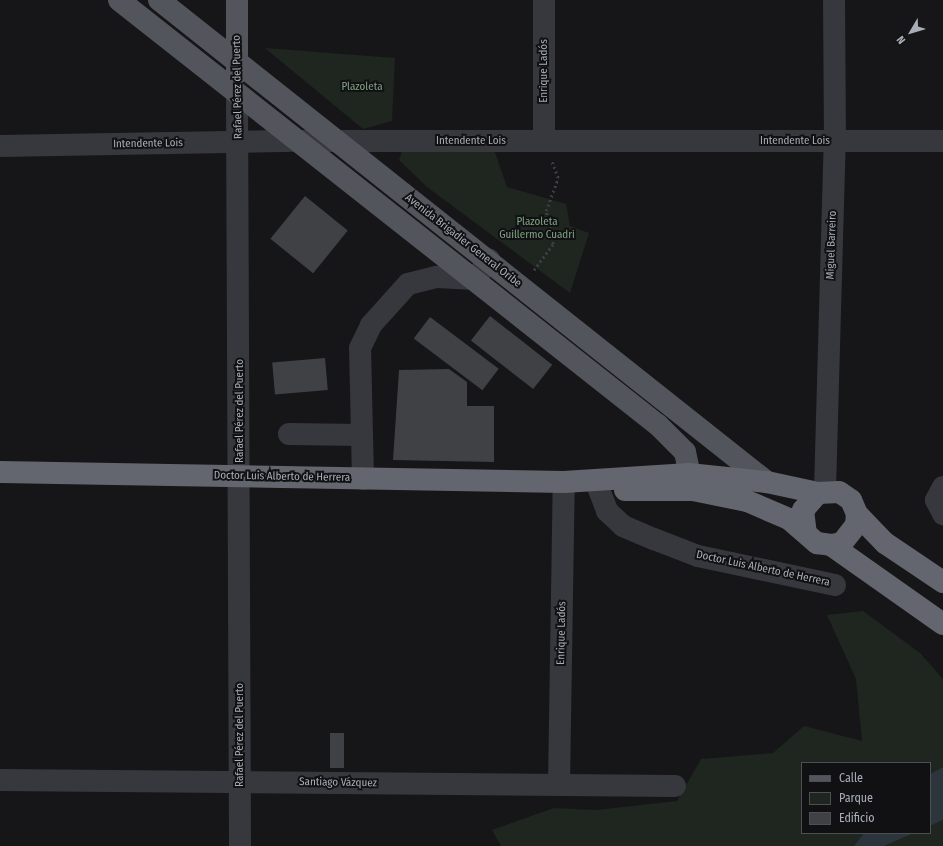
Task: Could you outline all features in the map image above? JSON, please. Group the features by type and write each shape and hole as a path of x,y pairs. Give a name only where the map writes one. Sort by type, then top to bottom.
{"highway":[{"name":"Doctor Luis Alberto de Herrera","path":"0,472 564,482 767,482 822,491"},
{"name":"Doctor Luis Alberto de Herrera","path":"564,482 598,488 691,482 747,501 789,519 806,533"},
{"path":"942,623 831,545 817,543 806,533 803,510 822,491 839,492 851,500 857,514 885,543 943,582"},
{"path":"831,545 851,535 857,514"}],"main road":[{"path":"119,0 474,279 674,439 685,452 691,482"},
{"name":"Avenida Brigadier General Oribe","path":"159,0 620,363 767,482"},
{"name":"Rafael Pérez del Puerto","path":"237,0 237,94"},
{"path":"604,382 620,363"}],"street":[{"name":"Enrique Ladós","path":"544,0 544,141"},
{"name":"Miguel Barreiro","path":"822,491 835,141 834,0"},
{"name":"Rafael Pérez del Puerto","path":"237,94 240,477 240,846"},
{"name":"Intendente Lois","path":"0,146 298,141 943,141"},
{"path":"363,479 360,348 371,325 408,284 437,277 474,279 489,260"},
{"path":"289,434 362,435"},
{"name":"Enrique Ladós","path":"559,785 564,482"},
{"path":"943,487 936,500 943,514"},
{"name":"Doctor Luis Alberto de Herrera","path":"598,488 607,511 623,526 654,539 698,556 835,585"},
{"name":"Santiago Vázquez","path":"0,780 675,786"}],"path":[{"path":"523,287 553,244 546,211 558,178 544,141"}],"green space":[{"name":"Plazoleta","path":"265,48 395,58 392,121 363,129"},
{"name":"Plazoleta Guillermo Cuadri","path":"493,147 507,187 566,204 570,226 589,233 570,293 427,187 399,160 402,151"},
{"path":"863,611 920,653 943,679 943,767 931,773 931,762 801,762 801,834 863,834 854,846 501,846 492,830 554,808 596,810 677,801 701,759 773,753 804,726 862,741 856,679 827,615"},
{"path":"943,820 943,846 884,846 912,834 931,834 931,826"}],"shaded area":[{"path":"943,767 943,820 931,826 931,773"},
{"path":"863,834 912,834 884,846 854,846"}],"building":[{"path":"305,196 348,231 313,273 270,239"},
{"path":"490,316 552,365 533,389 471,340"},
{"path":"430,317 499,369 482,390 414,339"},
{"path":"325,358 328,390 275,394 272,363"},
{"path":"449,369 467,382 467,406 494,406 494,462 393,460 399,370"},
{"path":"330,733 344,733 344,768 330,768"}]}
